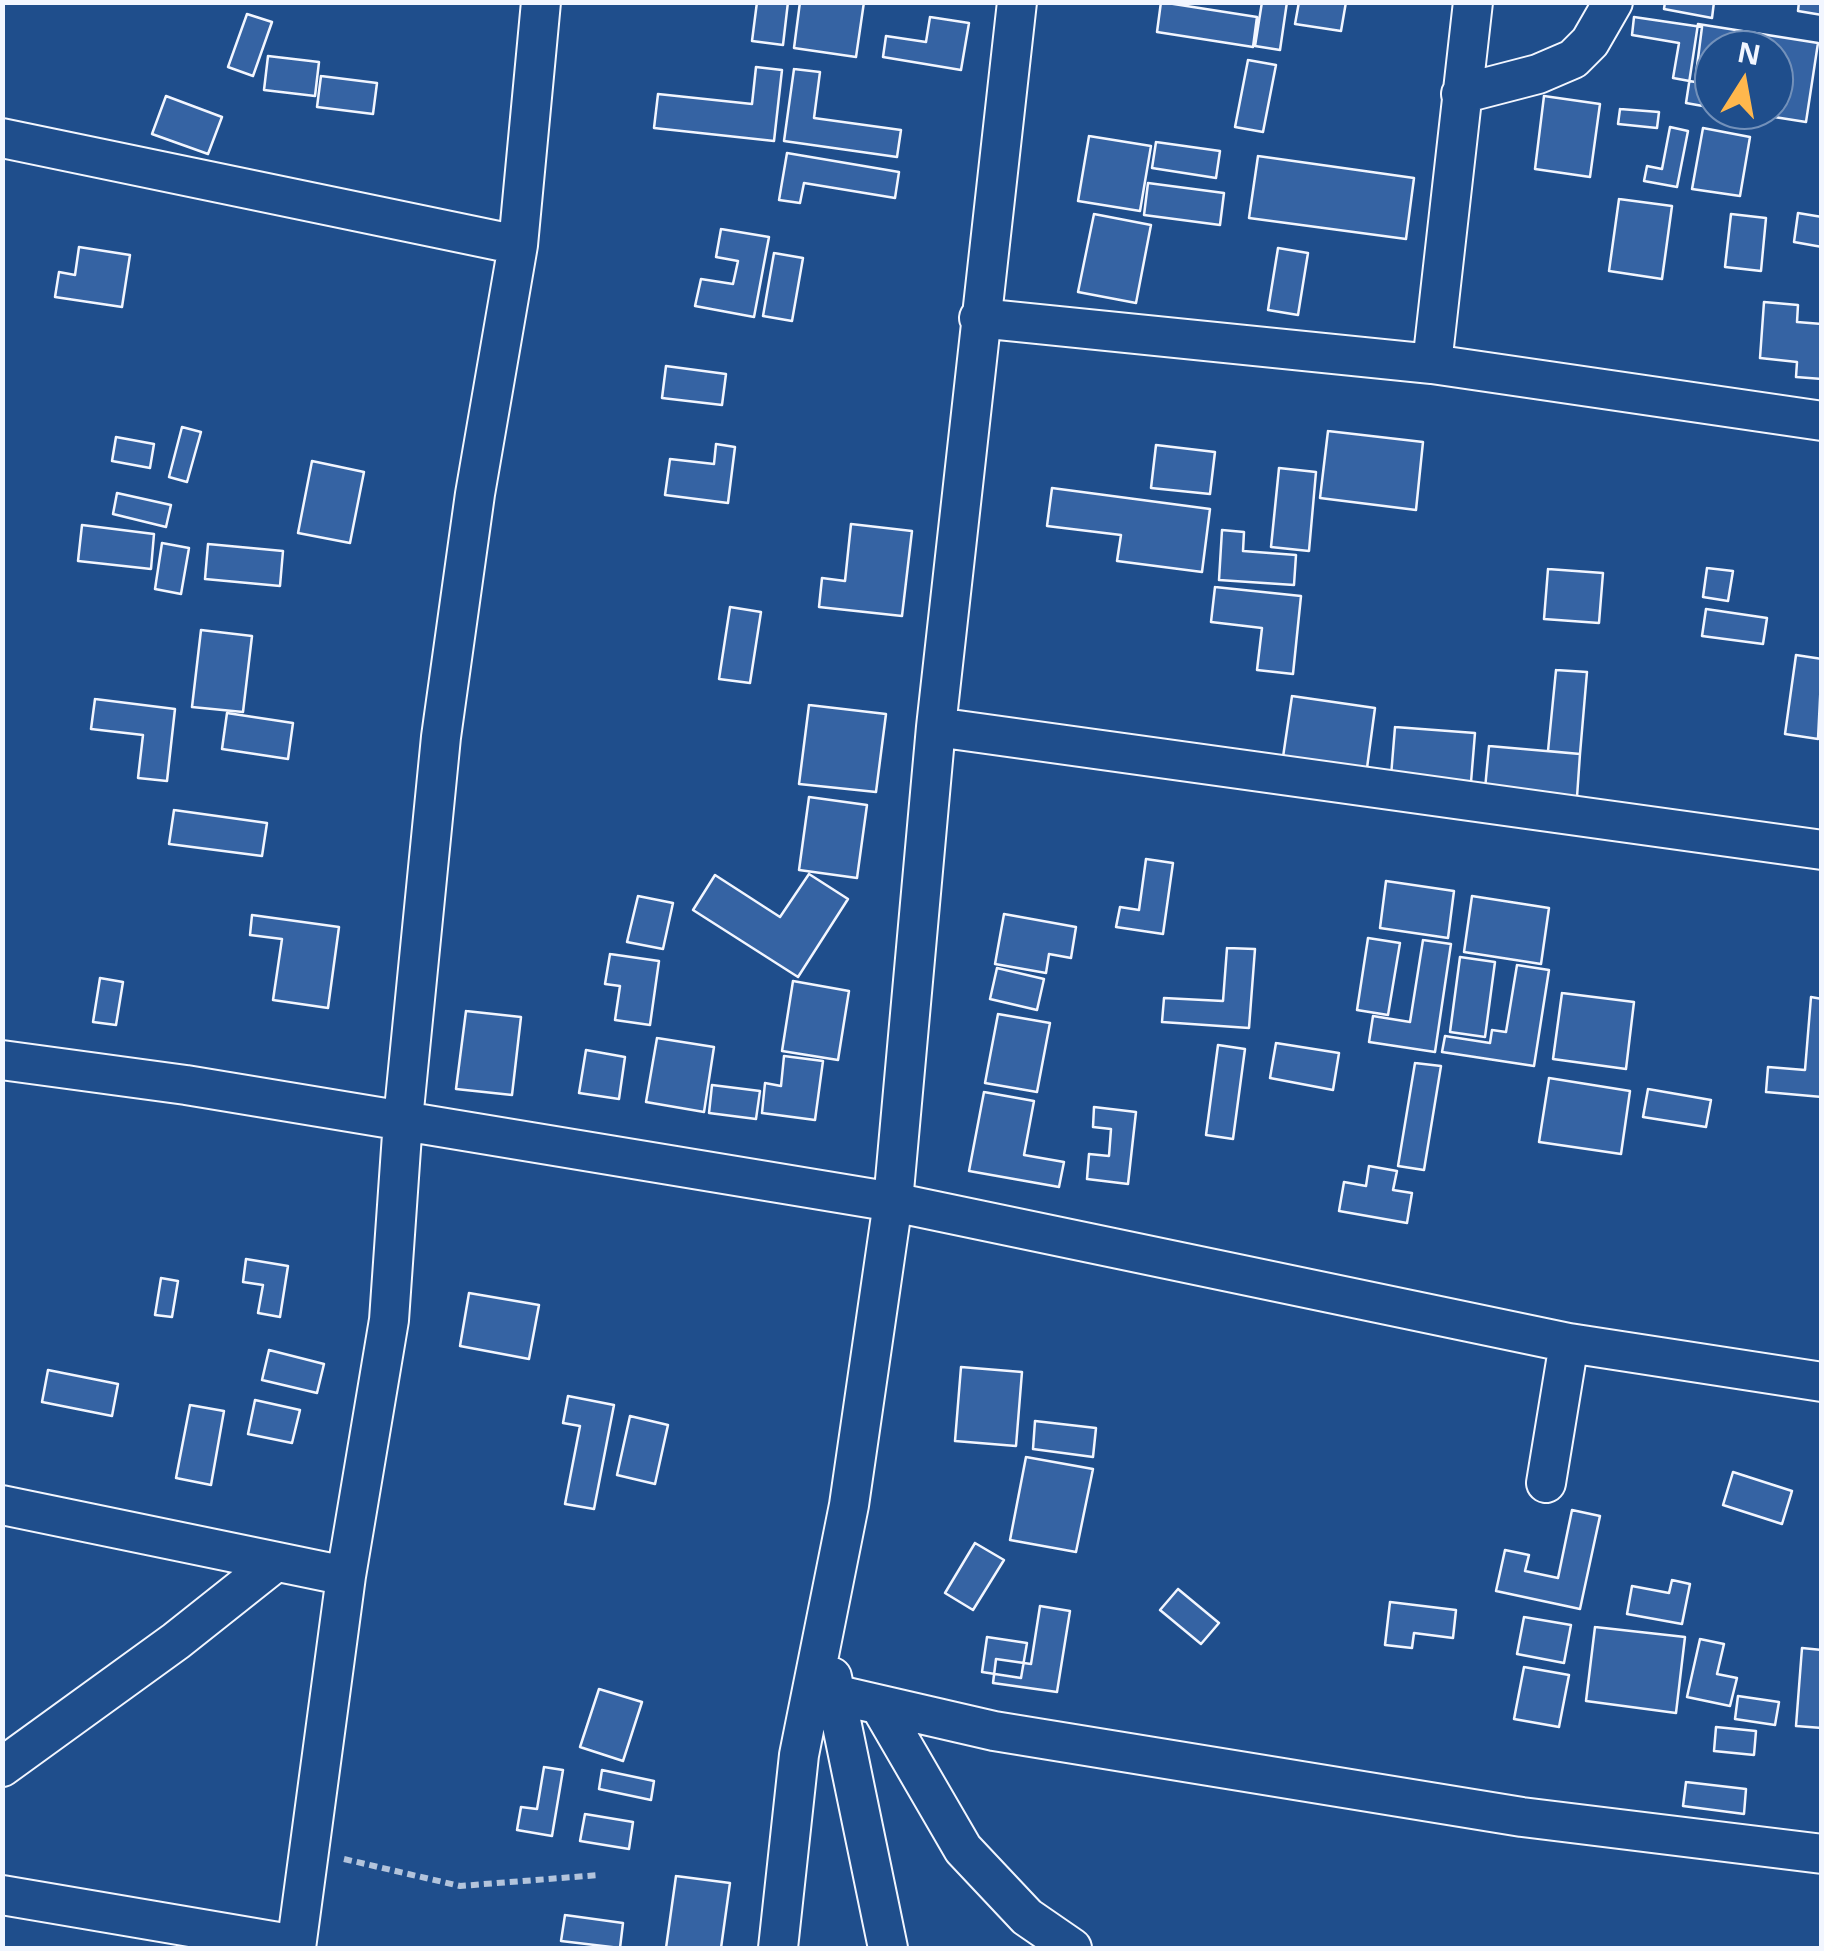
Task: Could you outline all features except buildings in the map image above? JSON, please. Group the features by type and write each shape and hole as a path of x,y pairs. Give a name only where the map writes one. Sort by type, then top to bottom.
{"street":[{"path":"2,1894 296,1947 346,1576 389,1320 403,1120 441,736 475,494 518,245 541,2"},
{"path":"778,1948 799,1756 849,1506 893,1202 978,318 1017,2"},
{"path":"1432,364 1473,2"},
{"path":"1461,94 1538,74 1573,59 1590,42 1612,2"},
{"path":"2,138 518,245"},
{"path":"978,318 1432,364 1822,422"},
{"path":"936,727 1822,850"},
{"path":"2,1060 403,1120 893,1202 1569,1343 1822,1382"},
{"path":"1546,1483 1569,1343"},
{"path":"2,1505 273,1564 346,1576"},
{"path":"2,1767 176,1641 273,1564"},
{"path":"821,1641 838,1695 888,1948"},
{"path":"838,1695 994,1731 1522,1817 1822,1854"},
{"path":"880,1706 963,1849 1027,1916 1072,1948"}],"path":[{"path":"308,1848 460,1886 599,1875"}]}
